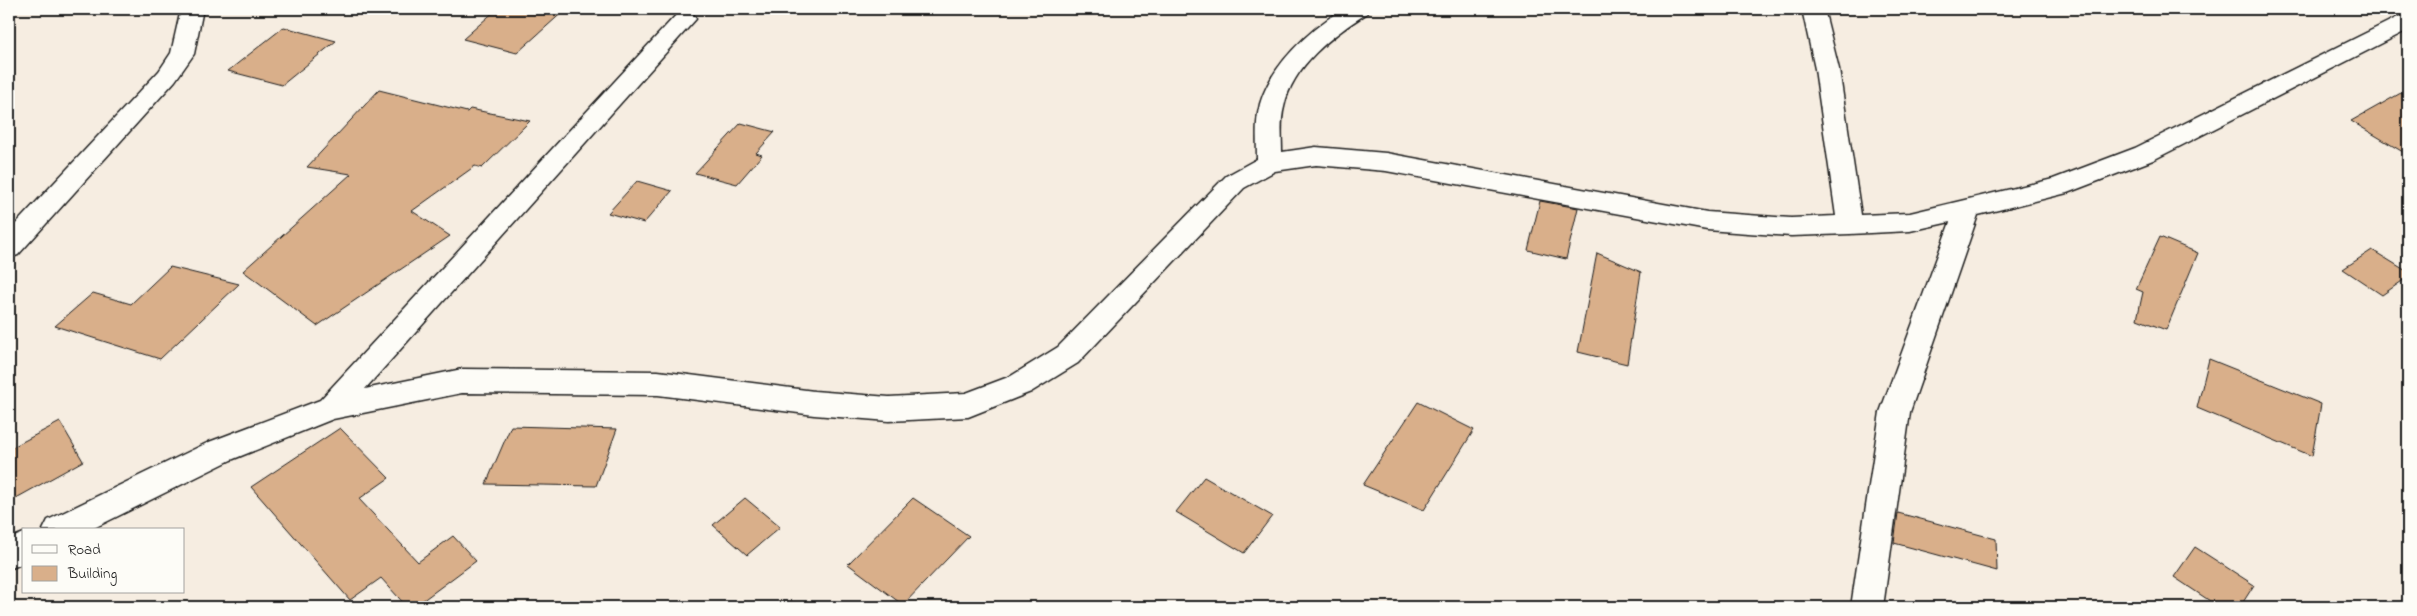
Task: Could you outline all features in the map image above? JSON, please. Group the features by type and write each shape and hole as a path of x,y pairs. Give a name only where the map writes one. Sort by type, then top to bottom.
{"street":[{"path":"9,248 167,76 182,54 192,9"},
{"path":"1269,164 1272,104 1285,76 1313,43 1332,26 1358,9"},
{"path":"1813,9 1827,70 1850,225"},
{"path":"330,408 685,19"},
{"path":"63,528 220,451 330,408 462,381 658,383 814,403 889,409 968,405 1022,384 1068,354 1235,182 1269,164 1316,156 1386,162 1707,221 1791,227 1910,222 2058,187 2144,154 2249,103 2408,21"},
{"path":"1867,607 1895,412 1968,208"},
{"path":"9,554 22,548"}],"building":[{"path":"497,9 566,9 517,53 463,39"},
{"path":"284,27 336,41 282,85 228,71"},
{"path":"2408,89 2408,155 2351,121"},
{"path":"379,90 467,112 470,109 530,121 482,168 475,166 412,211 450,236 317,326 243,271 351,174 307,167"},
{"path":"741,123 775,132 756,153 762,155 737,184 695,173"},
{"path":"637,181 672,191 644,223 608,213"},
{"path":"1540,201 1578,208 1566,259 1528,250"},
{"path":"2160,237 2198,253 2166,330 2137,319 2143,292 2136,289"},
{"path":"2372,250 2408,272 2408,277 2382,295 2343,269"},
{"path":"1597,253 1641,272 1627,364 1578,352"},
{"path":"170,267 239,284 160,359 55,326 93,293 131,304"},
{"path":"2209,359 2321,404 2312,456 2197,408"},
{"path":"1418,402 1474,430 1424,510 1363,485"},
{"path":"60,422 83,461 9,502 9,449"},
{"path":"511,426 617,429 596,486 486,484"},
{"path":"340,428 389,478 359,499 418,562 453,536 476,561 414,607 407,607 381,578 350,600 251,487"},
{"path":"1204,477 1272,516 1244,553 1176,512"},
{"path":"745,498 780,527 747,555 713,525"},
{"path":"913,498 969,536 903,605 848,564"},
{"path":"1898,513 1996,539 1997,571 1894,543"},
{"path":"2195,547 2254,585 2240,607 2219,607 2174,577"}]}
